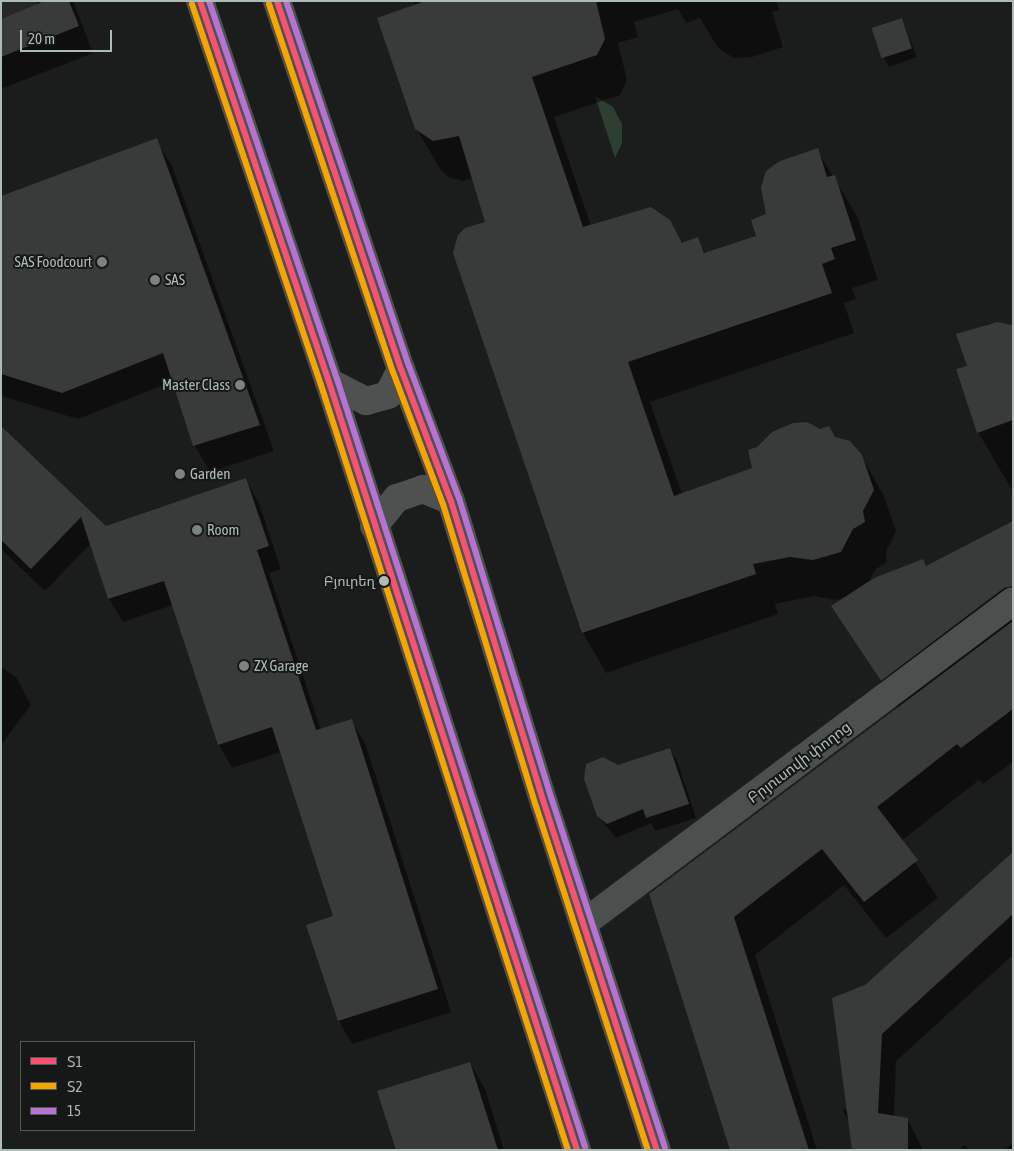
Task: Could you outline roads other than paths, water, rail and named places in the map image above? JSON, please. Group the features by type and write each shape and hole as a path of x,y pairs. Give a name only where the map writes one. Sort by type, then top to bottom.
{"main road":[{"path":"200,1 329,382 577,1150"},
{"path":"277,1 401,369 451,501 538,784 657,1150"},
{"path":"329,382 366,401 388,394 401,369"},
{"path":"374,526 397,498 423,489 451,501"}],"street":[{"name":"Բրյուսովի փողոց","path":"584,923 1013,601"}],"place":[{"name":"SAS Foodcourt","path":"102,262"},
{"name":"SAS","path":"155,280"},
{"name":"Master Class","path":"240,385"},
{"name":"Garden","path":"180,474"},
{"name":"Room","path":"197,530"},
{"name":"Բյուրեղ","path":"384,581"},
{"name":"ZX Garage","path":"244,666"}]}
